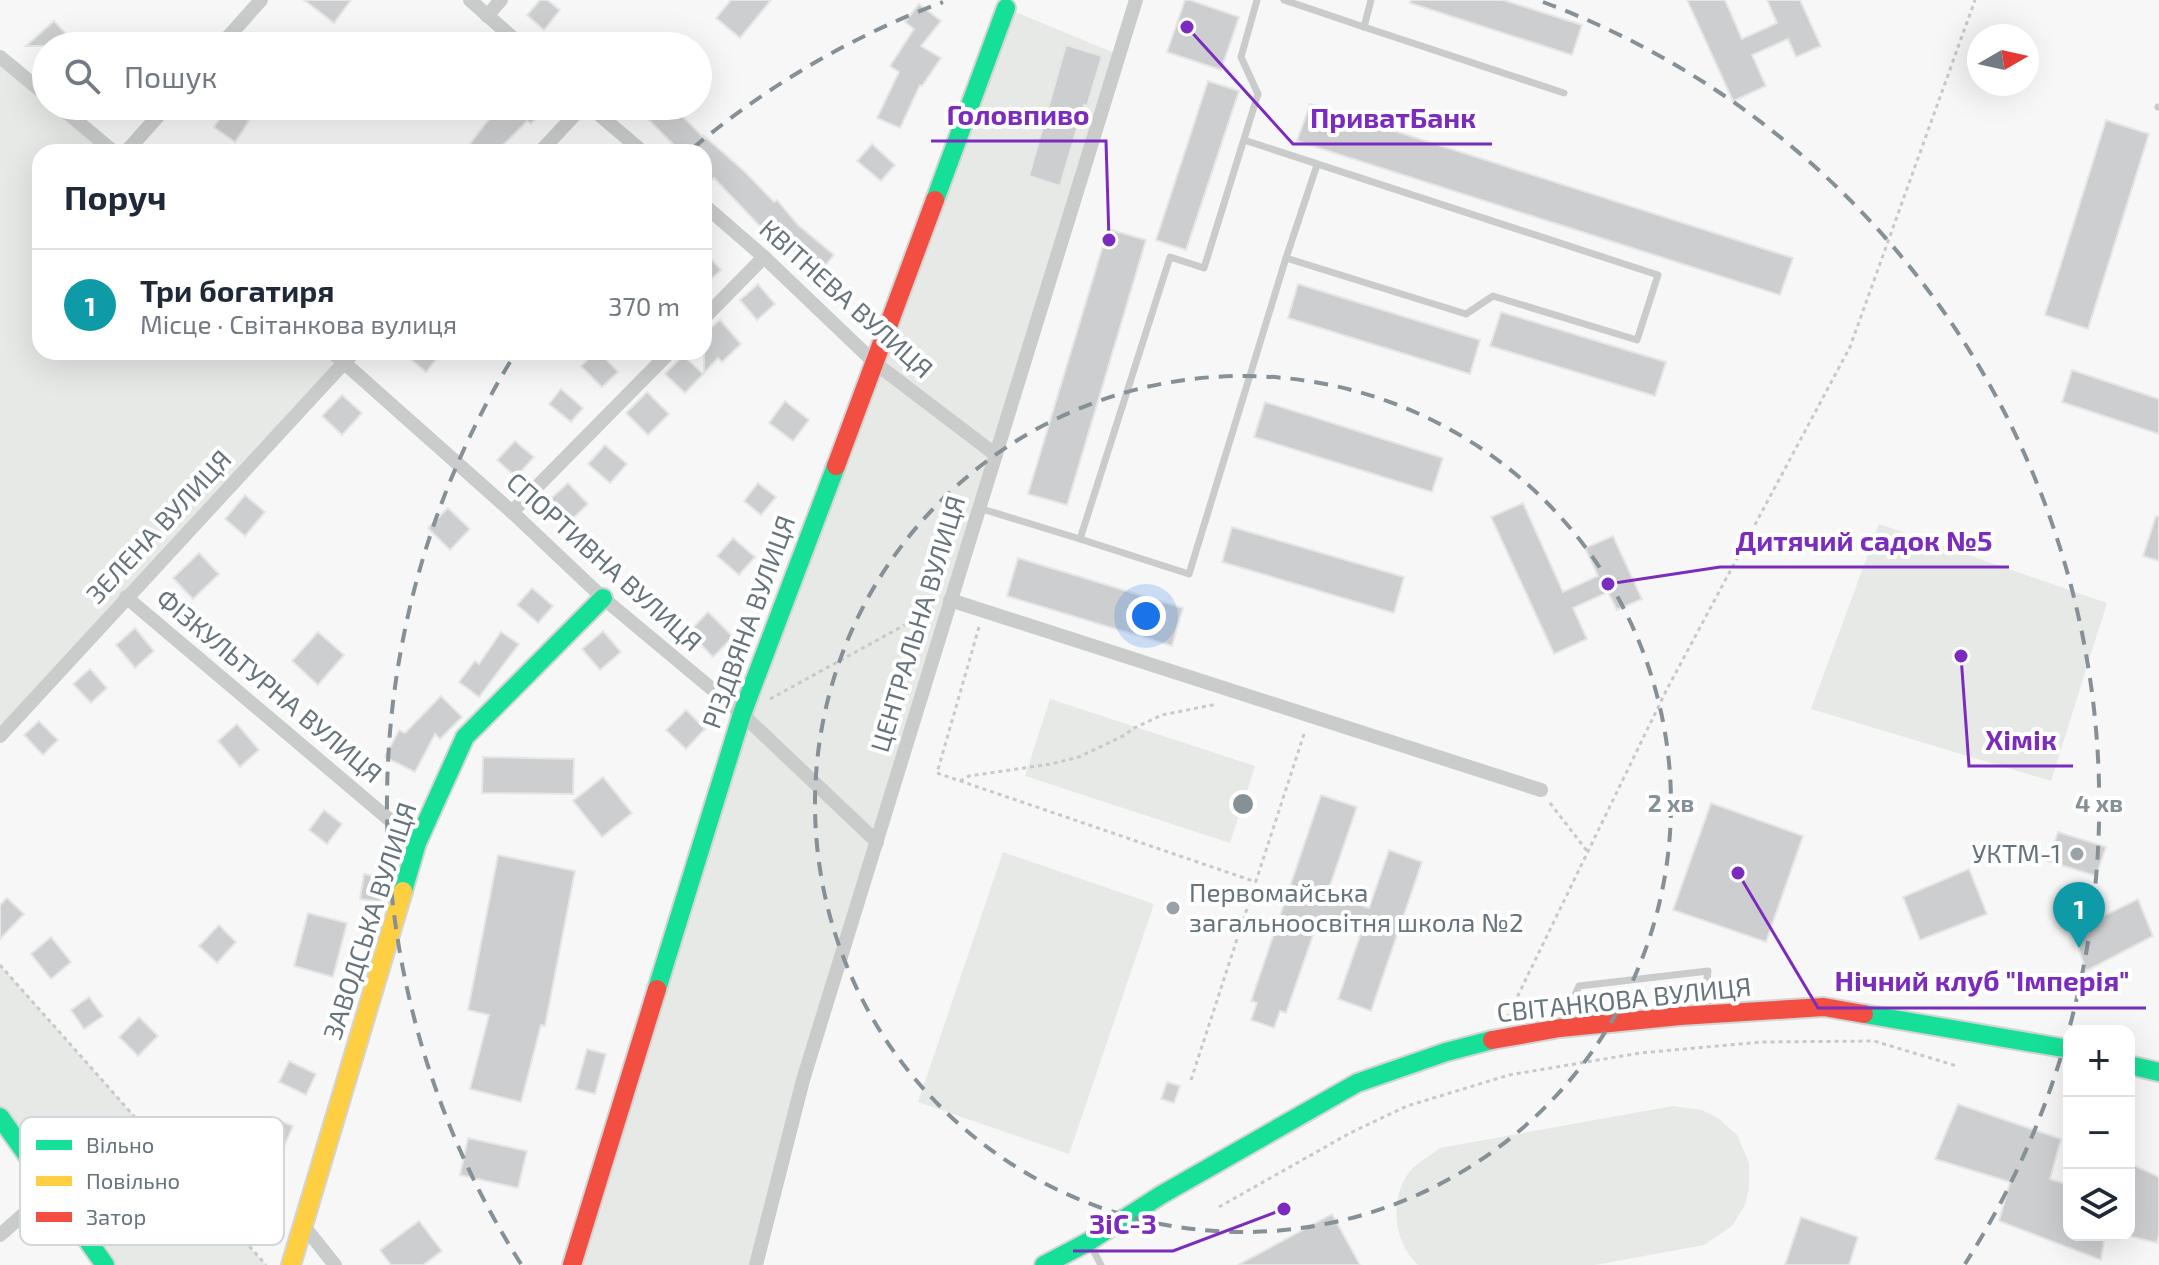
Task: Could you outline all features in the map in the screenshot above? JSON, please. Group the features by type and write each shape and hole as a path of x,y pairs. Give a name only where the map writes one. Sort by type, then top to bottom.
{"street":[{"path":"232,32 261,0"},
{"path":"470,0 506,32"},
{"path":"487,16 501,0"},
{"name":"ЦЕНТРАЛЬНА ВУЛИЦЯ","path":"756,1265 803,1080 1136,0"},
{"name":"РІЗДВЯНА ВУЛИЦЯ","path":"572,1265 742,714 1006,8"},
{"path":"0,57 32,83"},
{"path":"76,120 104,144"},
{"path":"133,144 155,120"},
{"path":"547,144 570,120"},
{"path":"605,120 634,144"},
{"name":"КВІТНЕВА ВУЛИЦЯ","path":"712,212 875,363 996,455"},
{"path":"712,310 764,257"},
{"name":"ЗЕЛЕНА ВУЛИЦЯ","path":"0,736 347,360"},
{"name":"СПОРТИВНА ВУЛИЦЯ","path":"351,360 603,598 742,714 877,842"},
{"path":"512,512 662,360"},
{"name":"ФІЗКУЛЬТУРНА ВУЛИЦЯ","path":"126,597 417,843"},
{"name":"ЗАВОДСЬКА ВУЛИЦЯ","path":"291,1265 417,843 465,737 603,598"},
{"path":"950,600 1541,790"},
{"name":"СВІТАНКОВА ВУЛИЦЯ","path":"1044,1265 1357,1083 1446,1052 1497,1039 1560,1028 1824,1007 2063,1048"},
{"path":"2135,1066 2159,1072"},
{"path":"0,1117 20,1145"},
{"path":"0,1235 20,1217"},
{"path":"303,1225 335,1265"},
{"path":"91,1245 105,1265"}],"lane":[{"path":"1080,539 1170,257 1204,268 1258,94 1241,57 1257,0"},
{"path":"1284,0 1564,93"},
{"path":"1364,27 1371,0"},
{"path":"1244,140 1658,275 1637,340 1493,296 1466,314 1286,258"},
{"path":"979,508 1189,574 1317,165"},
{"path":"1560,1028 1579,986 1708,971 1701,1015"},
{"path":"1088,1242 1101,1265"}],"path":[{"path":"1497,1039 1666,691 1850,347 1975,0"},
{"path":"770,699 950,600"},
{"path":"983,610 937,773 1256,882"},
{"path":"960,781 969,776 1079,757 1162,715 1222,703"},
{"path":"1191,1080 1310,716"},
{"path":"1541,790 1588,851"},
{"path":"0,965 135,1117"},
{"path":"1219,1207 1350,1133 1407,1106 1509,1075 1640,1053 1762,1042 1874,1041 1957,1066"},
{"path":"248,1245 266,1265"}],"shaded area":[{"path":"1006,8 1119,55 996,455 755,1265 572,1265 742,714"},
{"path":"0,57 32,83 32,120 76,120 104,144 32,144 32,360 341,360 344,363 0,736"},
{"path":"1879,524 2107,603 2051,781 1811,709"},
{"path":"1050,699 1255,766 1230,843 1025,776"},
{"path":"1003,852 1154,904 1069,1154 918,1102"},
{"path":"0,965 135,1117 20,1117 20,1145 0,1117"},
{"path":"1673,1106 1702,1110 1718,1118 1737,1135 1749,1163 1749,1189 1745,1205 1732,1226 1704,1245 1595,1265 1418,1265 1403,1244 1396,1217 1400,1190 1414,1167 1440,1148"},
{"path":"91,1245 248,1245 266,1265 105,1265"}],"building":[{"path":"304,0 351,0 334,23"},
{"path":"540,0 547,0 560,10 544,30 527,15"},
{"path":"731,0 771,0 740,38 716,18"},
{"path":"1185,0 1239,17 1221,70 1167,52"},
{"path":"1411,0 1503,0 1582,25 1572,55 1410,3"},
{"path":"1687,0 1725,0 1742,39 1777,23 1767,0 1800,0 1821,46 1796,57 1788,39 1752,55 1766,86 1733,101"},
{"path":"919,4 941,21 921,46 941,58 920,85 900,128 877,118 899,72 890,66 914,29 905,22"},
{"path":"54,21 64,32 42,32"},
{"path":"1066,45 1102,56 1060,186 1029,176"},
{"path":"1208,81 1239,91 1186,250 1156,240"},
{"path":"1310,104 1793,258 1780,295 1297,141"},
{"path":"219,120 249,121 235,142 214,127"},
{"path":"489,120 535,120 531,124 527,121 504,144 470,144"},
{"path":"649,120 686,120 834,255 819,273 779,239 775,242 714,178 712,180 712,144 673,144"},
{"path":"2106,120 2149,134 2088,329 2045,315"},
{"path":"872,144 895,165 881,181 857,161"},
{"path":"1108,229 1146,240 1067,505 1028,494"},
{"path":"712,260 721,270 712,278"},
{"path":"758,284 775,304 757,320 740,300"},
{"path":"1298,284 1480,340 1470,374 1288,318"},
{"path":"1501,312 1666,362 1655,396 1490,346"},
{"path":"720,320 741,344 722,362 718,358 704,373 704,360 712,360 712,327"},
{"path":"412,360 436,360 426,372"},
{"path":"587,360 607,360 618,372 602,387 581,366"},
{"path":"678,360 688,360 703,374 685,393 665,374"},
{"path":"2072,370 2159,399 2159,434 2062,402"},
{"path":"561,389 583,408 571,422 549,404"},
{"path":"647,392 669,414 648,435 626,413"},
{"path":"342,395 362,413 342,435 322,416"},
{"path":"785,401 809,420 793,441 769,423"},
{"path":"1265,402 1443,458 1432,492 1254,437"},
{"path":"515,441 534,457 516,477 497,460"},
{"path":"605,445 627,464 610,483 588,464"},
{"path":"568,483 588,504 565,526 545,504"},
{"path":"758,483 776,497 761,515 744,501"},
{"path":"245,495 265,512 245,536 225,519"},
{"path":"1523,503 1563,592 1598,576 1585,548 1613,536 1642,599 1617,610 1608,592 1573,608 1587,639 1554,654 1491,517"},
{"path":"448,508 470,529 450,550 428,528"},
{"path":"2156,516 2159,517 2159,561 2143,556"},
{"path":"1232,527 1404,577 1394,613 1222,562"},
{"path":"733,538 755,557 739,575 717,556"},
{"path":"199,553 219,574 193,599 173,578"},
{"path":"1018,558 1183,608 1172,646 1007,596"},
{"path":"532,588 553,606 538,623 517,605"},
{"path":"708,612 733,637 713,657 689,632"},
{"path":"135,628 154,651 135,668 116,645"},
{"path":"603,631 621,652 600,670 582,649"},
{"path":"318,632 344,655 318,685 292,661"},
{"path":"501,632 519,644 479,697 459,682 475,661 479,664"},
{"path":"90,669 107,688 91,703 73,684"},
{"path":"441,696 462,717 440,739 435,734 415,772 385,757 399,730 405,733"},
{"path":"686,710 705,729 686,749 666,730"},
{"path":"39,721 58,740 43,755 24,735"},
{"path":"237,724 259,750 240,767 218,741"},
{"path":"483,757 574,759 573,794 482,793"},
{"path":"603,777 632,813 602,837 573,801"},
{"path":"1321,795 1357,807 1327,894 1369,908 1389,850 1422,862 1371,1011 1338,999 1360,936 1318,921 1286,1013 1280,1011 1274,1028 1251,1020 1257,1003 1251,1001"},
{"path":"1711,803 1803,836 1766,942 1673,910"},
{"path":"324,810 342,824 327,844 309,830"},
{"name":"УКТМ-1","path":"2058,832 2106,847 2096,876 2048,861"},
{"path":"498,855 575,871 545,1026 541,1025 521,1102 470,1089 489,1015 468,1010"},
{"path":"1969,869 1987,914 1920,940 1903,897"},
{"path":"364,874 385,878 381,902 360,899"},
{"path":"7,898 24,914 0,939 0,905"},
{"path":"2138,899 2153,936 2086,971 2073,931"},
{"path":"308,913 347,923 333,977 294,966"},
{"path":"219,925 236,942 217,963 199,946"},
{"path":"51,937 71,962 51,979 31,954"},
{"path":"89,997 103,1016 84,1029 71,1010"},
{"path":"139,1017 158,1036 138,1056 119,1037"},
{"path":"587,1049 606,1054 595,1094 576,1089"},
{"path":"289,1061 316,1074 306,1095 279,1082"},
{"path":"1167,1082 1180,1086 1174,1103 1161,1099"},
{"path":"1958,1104 2061,1139 2050,1179 2063,1183 2063,1241 2104,1241 2101,1260 1999,1221 2010,1182 1935,1159"},
{"path":"284,1122 293,1126 284,1147"},
{"path":"468,1138 527,1151 518,1188 460,1175"},
{"path":"2135,1166 2159,1177 2157,1243 2135,1238"},
{"path":"1332,1214 1360,1265 1238,1265"},
{"path":"1801,1217 1858,1237 1849,1265 1785,1265"},
{"path":"419,1221 442,1251 423,1265 391,1265 380,1250"}],"traffic: fast":[{"path":"935,200 1006,8"},
{"path":"657,989 742,714 836,466"},
{"path":"403,891 417,843 465,737 603,598"},
{"path":"1864,1014 2063,1048"},
{"path":"1044,1265 1357,1083 1446,1052 1492,1040"},
{"path":"2135,1066 2159,1072"},
{"path":"0,1117 20,1145"},
{"path":"91,1245 105,1265"}],"traffic: slow":[{"path":"291,1265 403,891"}],"traffic: jam":[{"path":"836,466 935,200"},
{"path":"572,1265 657,989"},
{"path":"1492,1040 1560,1028 1680,1016 1824,1007 1864,1014"}],"place":[{"name":"ПриватБанк","path":"1187,27"},
{"name":"Головпиво","path":"1109,240"},
{"name":"Дитячий садок №5","path":"1608,584"},
{"name":"Хімік","path":"1961,656"},
{"name":"УКТМ-1","path":"2077,854"},
{"name":"Нічний клуб \"Імперія\"","path":"1738,873"},
{"name":"Первомайська загальноосвітня школа №2","path":"1173,908"},
{"name":"Три богатиря","path":"2079,948"},
{"name":"ЗіС-3","path":"1284,1209"}]}
